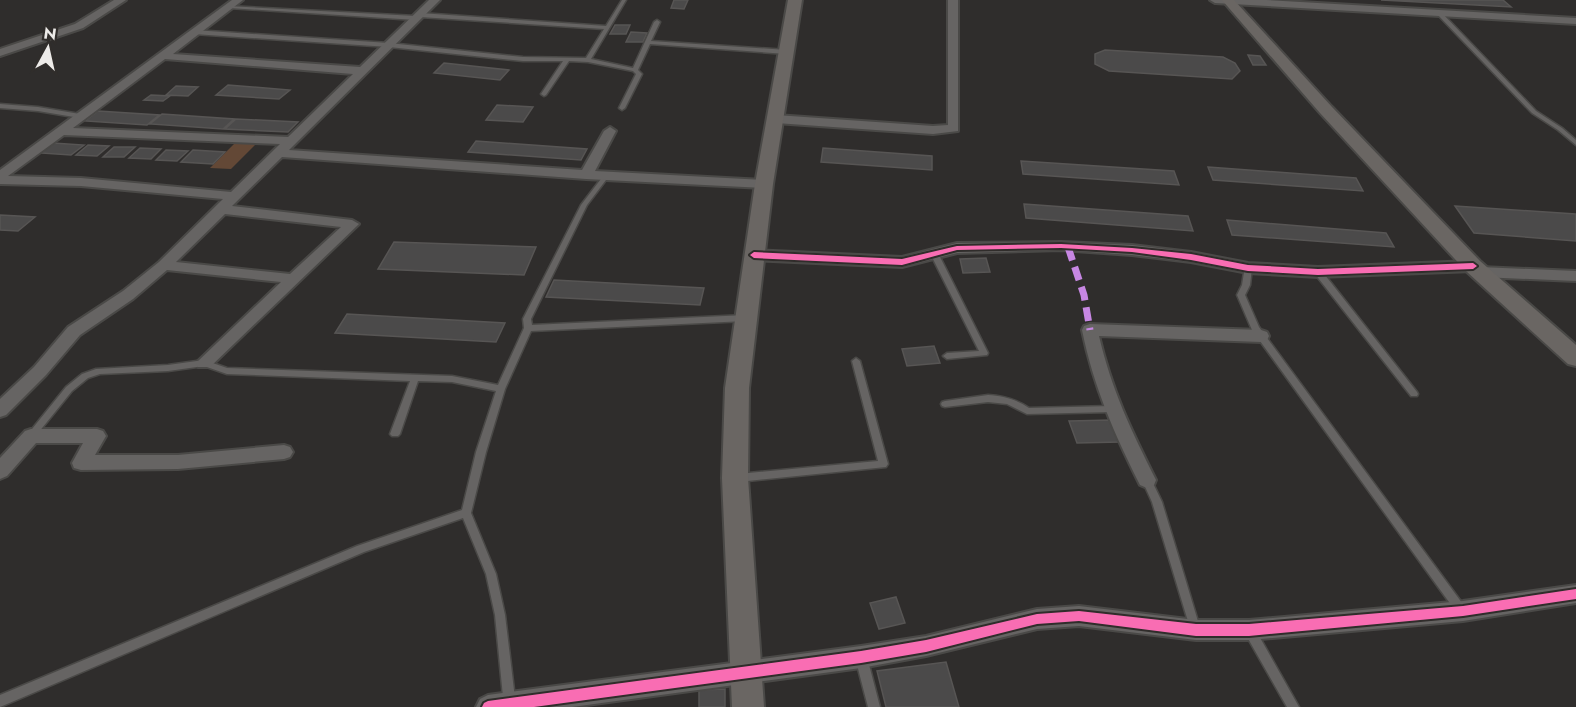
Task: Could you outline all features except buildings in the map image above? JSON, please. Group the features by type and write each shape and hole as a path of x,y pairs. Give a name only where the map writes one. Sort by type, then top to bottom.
{"street":[{"path":"0,53 79,26 121,0"},
{"path":"0,410 40,371 74,331 128,295 164,265 435,0"},
{"path":"748,707 735,478 737,388 764,184 795,0"},
{"path":"777,115 933,130 954,128 953,0"},
{"path":"1215,0 1576,21"},
{"path":"1228,1 1326,110 1476,269 1576,358"},
{"path":"0,178 233,3"},
{"path":"162,56 362,71"},
{"path":"61,130 291,141"},
{"path":"586,175 610,131"},
{"path":"278,153 586,175 764,184"},
{"path":"0,178 81,182 234,196"},
{"path":"204,363 352,224 221,209"},
{"path":"754,255 902,262 957,248 1068,247 1155,252 1248,268 1318,273 1476,269 1576,276"},
{"path":"164,265 294,279"},
{"path":"1147,480 1112,409 1099,371 1090,330 1261,336"},
{"path":"0,471 31,436 97,436 81,463 178,462 284,452"},
{"path":"503,706 861,657 926,646 1037,619 1079,616 1196,630 1250,630 1463,611 1576,594"}],"lane":[{"path":"588,60 624,0"},
{"path":"233,3 607,28"},
{"path":"1439,13 1534,112 1576,143"},
{"path":"635,70 657,22"},
{"path":"194,32 389,45 523,59 588,60 635,70 639,74 622,108"},
{"path":"648,42 787,52"},
{"path":"544,94 566,61"},
{"path":"0,106 80,116"},
{"path":"503,706 500,615 491,574 466,513 481,452 501,389 528,328 527,319 584,205 606,176"},
{"path":"935,255 984,353 947,356"},
{"path":"1248,268 1246,285 1241,295 1261,336 1463,611"},
{"path":"1318,273 1414,394"},
{"path":"528,328 746,318"},
{"path":"735,478 883,464 856,361"},
{"path":"31,436 69,389 85,376 99,371 168,368 204,363 227,371 452,379 501,389"},
{"path":"395,435 415,378"},
{"path":"945,404 991,397 1017,402 1027,411 1112,409"},
{"path":"1147,480 1157,502 1196,630"},
{"path":"0,701 361,549 466,513"},
{"path":"1250,630 1293,707"},
{"path":"861,657 874,707"}],"shaded area":[{"path":"238,140 259,141 231,169 210,168"}],"marked path":[{"path":"1068,247 1084,295 1090,330"}],"cycle path":[{"path":"754,255 902,262 957,248 1061,246 1132,250 1191,257 1248,268 1318,272 1473,266"},
{"path":"488,707 861,657 926,646 1037,619 1079,616 1196,630 1249,630 1463,611 1576,594"}]}
